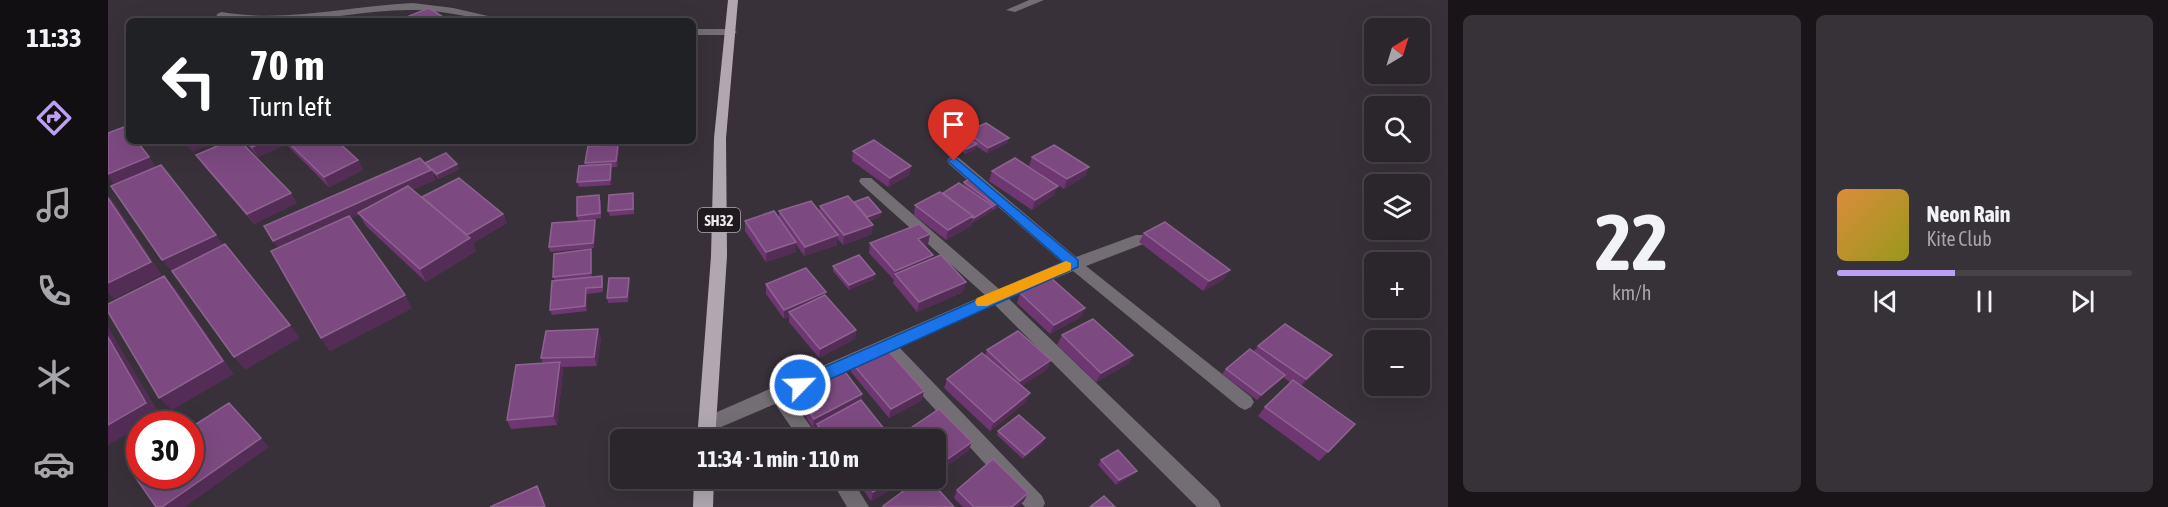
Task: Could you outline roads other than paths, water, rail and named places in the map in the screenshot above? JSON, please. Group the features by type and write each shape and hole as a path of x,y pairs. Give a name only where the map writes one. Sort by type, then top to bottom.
{"main road":[{"name":"SH32","path":"706,429 719,256 720,138 732,32 733,0"},
{"path":"703,507 704,489"}],"street":[{"path":"1011,10 1039,0"},
{"path":"296,18 402,6 452,11 489,18"},
{"path":"221,15 234,18"},
{"path":"696,32 732,32"},
{"path":"954,161 1073,263 1245,402"},
{"path":"866,181 996,296 1211,507"},
{"path":"712,429 779,394 996,296 1073,263 1141,239"},
{"path":"887,346 1035,503"},
{"path":"779,394 803,429"},
{"path":"847,489 859,507"}]}
